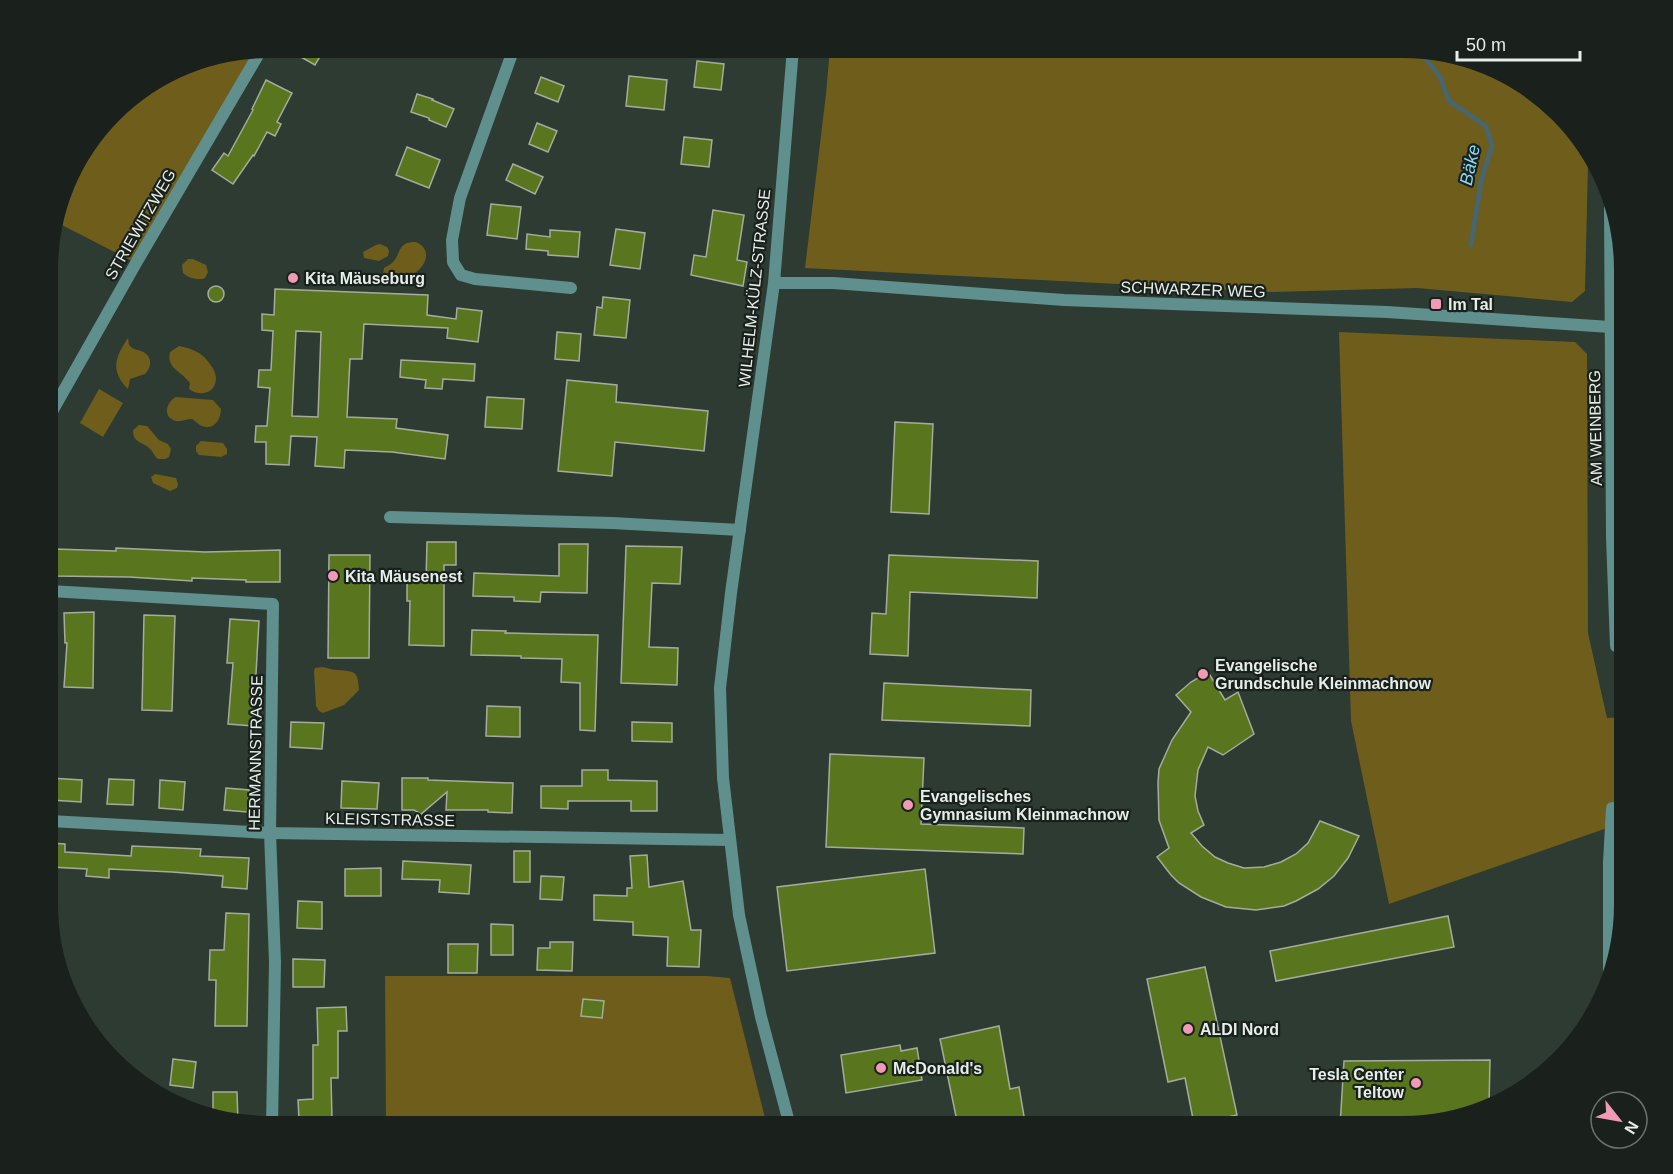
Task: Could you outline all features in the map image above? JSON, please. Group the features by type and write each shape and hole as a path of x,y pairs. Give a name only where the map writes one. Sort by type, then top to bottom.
{"street":[{"path":"510,58 460,198 452,240 453,262 461,275 475,279 571,288"},
{"name":"WILHELM-KÜLZ-STRASSE","path":"787,1115 761,1017 739,915 723,778 720,688 774,283 793,58"},
{"name":"STRIEWITZWEG","path":"58,401 256,59"},
{"name":"AM WEINBERG","path":"1610,229 1614,560"},
{"name":"SCHWARZER WEG","path":"774,283 832,283 1064,300 1409,314 1610,327"},
{"path":"390,517 612,523 740,530"},
{"name":"HERMANNSTRASSE","path":"58,591 273,604 270,833 275,962 272,1115"},
{"path":"1610,946 1609,862 1612,808"},
{"name":"KLEISTSTRASSE","path":"59,821 270,833 730,840"}],"shaded area":[{"path":"829,58 1417,59 1458,66 1497,80 1532,102 1553,120 1571,141 1588,167 1585,291 1572,302 1417,288 1273,292 805,268"},
{"path":"256,59 136,263 64,226 80,176 94,152 120,120 152,94 176,80 215,66"},
{"path":"416,242 422,246 426,256 418,271 403,278 388,278 383,274 384,268 393,262 403,246"},
{"path":"380,244 387,247 388,256 379,261 364,258 363,252"},
{"path":"188,259 206,265 208,272 205,278 194,278 183,273 182,265"},
{"path":"1339,332 1575,342 1587,354 1588,633 1607,718 1614,718 1614,827 1389,904 1351,721"},
{"path":"128,338 130,346 145,353 150,364 145,374 130,379 128,389 119,376 116,364 120,351"},
{"path":"179,346 200,354 212,367 216,378 210,391 197,393 189,389 190,383 172,366 170,352"},
{"path":"99,389 123,403 103,437 80,423"},
{"path":"176,397 213,400 221,409 218,421 212,426 205,427 192,419 178,421 172,419 167,409"},
{"path":"139,425 147,426 159,440 168,444 171,449 169,457 158,459 149,448 136,440 133,430"},
{"path":"201,441 223,443 227,454 221,457 199,455 196,446"},
{"path":"155,474 176,478 177,488 170,491 153,483 151,477"},
{"path":"323,667 354,673 358,679 359,690 344,705 323,713 316,706 314,671 315,668"},
{"path":"385,976 707,976 730,978 764,1115 386,1115"}],"building":[{"path":"303,58 319,58 315,65"},
{"path":"697,61 724,64 721,90 694,87"},
{"path":"629,76 667,80 664,110 626,106"},
{"path":"541,77 564,86 558,102 535,93"},
{"path":"266,80 292,93 277,122 281,124 275,136 267,132 254,156 233,184 212,170 224,153 228,156"},
{"path":"417,94 454,109 446,127 411,112"},
{"path":"537,123 557,131 548,152 529,144"},
{"path":"684,137 712,140 709,167 681,164"},
{"path":"407,147 440,160 429,188 396,175"},
{"path":"513,164 543,177 535,194 506,180"},
{"path":"491,204 521,207 517,239 487,235"},
{"path":"713,210 744,215 737,260 747,262 743,286 691,275 694,255 706,257"},
{"path":"616,229 645,233 640,269 610,265"},
{"path":"550,230 580,232 578,257 548,255 548,251 526,249 527,234 550,237"},
{"path":"213,286 219,286 224,294 222,300 213,302 208,297 208,291"},
{"path":"275,289 428,295 427,315 456,319 457,308 482,311 478,342 447,338 448,328 364,324 362,359 350,359 347,417 397,419 396,428 448,435 445,459 392,452 345,450 344,468 315,466 317,437 291,436 289,465 266,464 266,442 255,442 256,426 267,426 270,388 258,387 259,370 271,370 273,331 262,330 262,314 274,315","holes":["296,331 321,332 318,417 292,416"]},
{"path":"603,297 630,300 626,338 594,335 597,307 602,308"},
{"path":"557,332 581,334 579,361 555,359"},
{"path":"401,360 475,364 474,381 443,379 442,389 425,388 426,380 400,377"},
{"path":"567,380 617,385 616,402 708,411 704,451 615,442 612,476 558,471"},
{"path":"487,397 524,399 522,429 485,427"},
{"path":"895,422 933,424 929,514 891,512"},
{"path":"427,542 456,542 456,565 444,565 444,646 409,645 410,601 407,601 407,580 426,580"},
{"path":"559,544 588,544 587,593 541,592 540,602 514,601 514,597 473,596 474,573 559,576"},
{"path":"626,546 682,547 680,584 652,583 649,647 678,648 677,685 621,683"},
{"path":"116,548 205,552 280,550 280,582 58,576 58,549 116,551"},
{"path":"329,555 370,555 369,658 328,658"},
{"path":"889,555 1038,561 1037,598 910,592 908,656 870,654 872,613 886,614"},
{"path":"94,612 93,688 64,687 67,643 65,643 64,613"},
{"path":"144,615 175,616 172,711 142,710"},
{"path":"230,619 259,621 253,726 228,724 233,663 227,663"},
{"path":"472,630 598,635 595,731 580,730 580,683 561,682 562,659 471,655"},
{"path":"1208,672 1225,700 1238,692 1254,734 1223,755 1208,747 1198,770 1195,796 1204,825 1191,833 1202,846 1215,857 1228,863 1244,868 1264,867 1296,854 1308,843 1320,821 1359,836 1348,858 1334,876 1318,889 1284,906 1256,910 1226,907 1201,897 1179,883 1157,857 1169,848 1159,820 1159,769 1172,740 1191,712 1176,695 1191,682"},
{"path":"884,683 1031,690 1030,726 882,720"},
{"path":"487,706 520,707 520,737 486,736"},
{"path":"291,722 324,723 322,749 290,747"},
{"path":"632,722 672,723 672,742 632,741"},
{"path":"830,754 924,758 921,824 1024,828 1023,854 826,847"},
{"path":"582,770 608,770 608,780 657,781 657,811 631,811 631,801 568,801 568,809 541,808 541,786 582,786"},
{"path":"402,778 513,783 512,813 488,812 488,810 446,810 447,792 421,814 414,810 402,810"},
{"path":"59,779 82,780 81,802 59,801"},
{"path":"109,779 134,780 133,805 107,804"},
{"path":"160,780 185,782 183,810 159,808"},
{"path":"342,781 379,783 377,809 341,808"},
{"path":"226,788 249,790 247,812 224,810"},
{"path":"59,844 65,844 65,852 131,856 132,846 201,849 200,856 249,858 247,889 222,887 223,876 109,869 109,878 86,876 87,869 59,867"},
{"path":"514,851 530,851 530,882 514,882"},
{"path":"647,855 649,887 683,881 691,930 701,930 699,967 667,966 668,937 633,935 633,922 594,920 594,895 627,896 627,888 632,888 630,856"},
{"path":"403,861 471,865 469,894 439,892 440,880 402,879"},
{"path":"381,868 381,896 345,896 345,869"},
{"path":"925,869 935,953 787,971 777,887"},
{"path":"541,876 564,877 562,900 540,899"},
{"path":"298,901 322,902 322,929 297,928"},
{"path":"226,913 249,914 247,1026 215,1026 216,980 209,980 210,950 224,950"},
{"path":"1448,916 1454,947 1276,981 1270,951"},
{"path":"491,924 513,925 513,955 491,955"},
{"path":"550,942 573,942 572,971 537,970 538,948 550,948"},
{"path":"448,944 478,944 477,973 448,973"},
{"path":"293,959 325,960 324,987 293,987"},
{"name":"ALDI Nord","path":"1205,967 1237,1115 1192,1116 1185,1078 1168,1082 1147,979"},
{"path":"583,999 604,1001 602,1018 581,1016"},
{"path":"346,1007 347,1031 338,1031 338,1078 331,1078 332,1115 299,1115 298,1100 313,1099 313,1045 318,1045 317,1008"},
{"path":"999,1026 1010,1089 1019,1087 1024,1116 956,1116 940,1039"},
{"name":"McDonald's","path":"900,1045 901,1051 917,1048 922,1080 846,1093 841,1055"},
{"path":"173,1059 196,1062 193,1088 170,1085"},
{"name":"Tesla Center Teltow","path":"1490,1060 1489,1097 1458,1108 1431,1114 1341,1116 1344,1061"},
{"path":"213,1092 237,1092 238,1113 213,1107"}],"waterway":[{"name":"Bäke","path":"1426,60 1440,77 1449,101 1486,126 1492,146 1481,181 1471,245"}],"place":[{"name":"Kita Mäuseburg","path":"293,278"},
{"name":"Im Tal","path":"1436,304"},
{"name":"Kita Mäusenest","path":"333,576"},
{"name":"Evangelische Grundschule Kleinmachnow","path":"1203,674"},
{"name":"Evangelisches Gymnasium Kleinmachnow","path":"908,805"},
{"name":"ALDI Nord","path":"1188,1029"},
{"name":"McDonald's","path":"881,1068"},
{"name":"Tesla Center Teltow","path":"1416,1083"}]}
